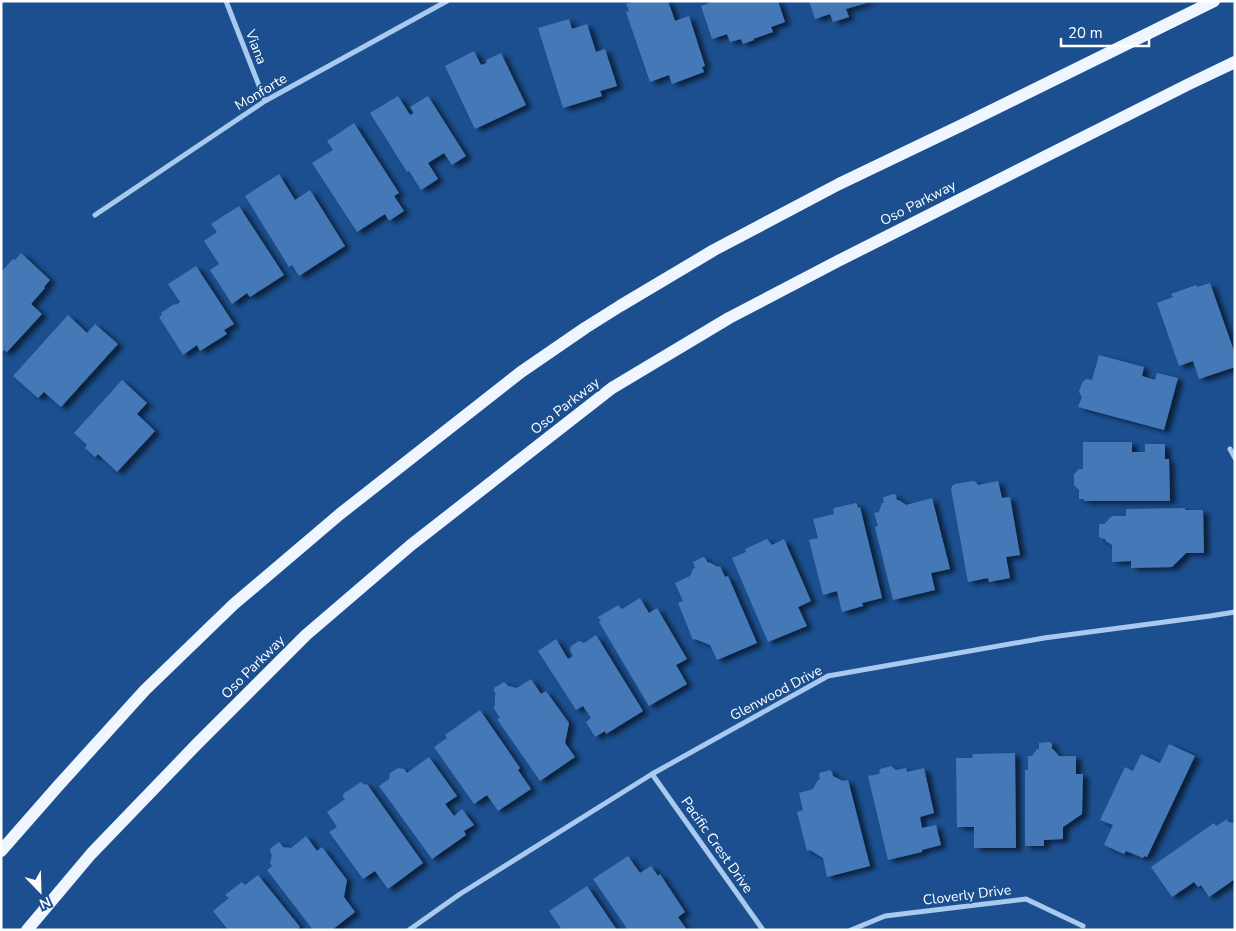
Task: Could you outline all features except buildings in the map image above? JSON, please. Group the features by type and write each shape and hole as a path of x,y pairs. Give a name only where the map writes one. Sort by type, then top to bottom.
{"main road":[{"path":"1,851 145,690 234,604 340,514 527,368 620,306 736,238 838,184 1214,1"},
{"name":"Oso Parkway","path":"27,930 91,854 306,635 411,545 612,388 729,318 838,260 1235,62"}],"street":[{"name":"Viana","path":"226,1 265,101"},
{"name":"Monforte","path":"96,215 265,101 446,1"},
{"path":"1230,449 1235,458"},
{"name":"Glenwood Drive","path":"409,930 460,894 652,774 828,676 1044,638 1235,612"},
{"name":"Pacific Crest Drive","path":"652,774 763,930"},
{"name":"Cloverly Drive","path":"851,930 885,916 1026,899 1083,926"}]}
